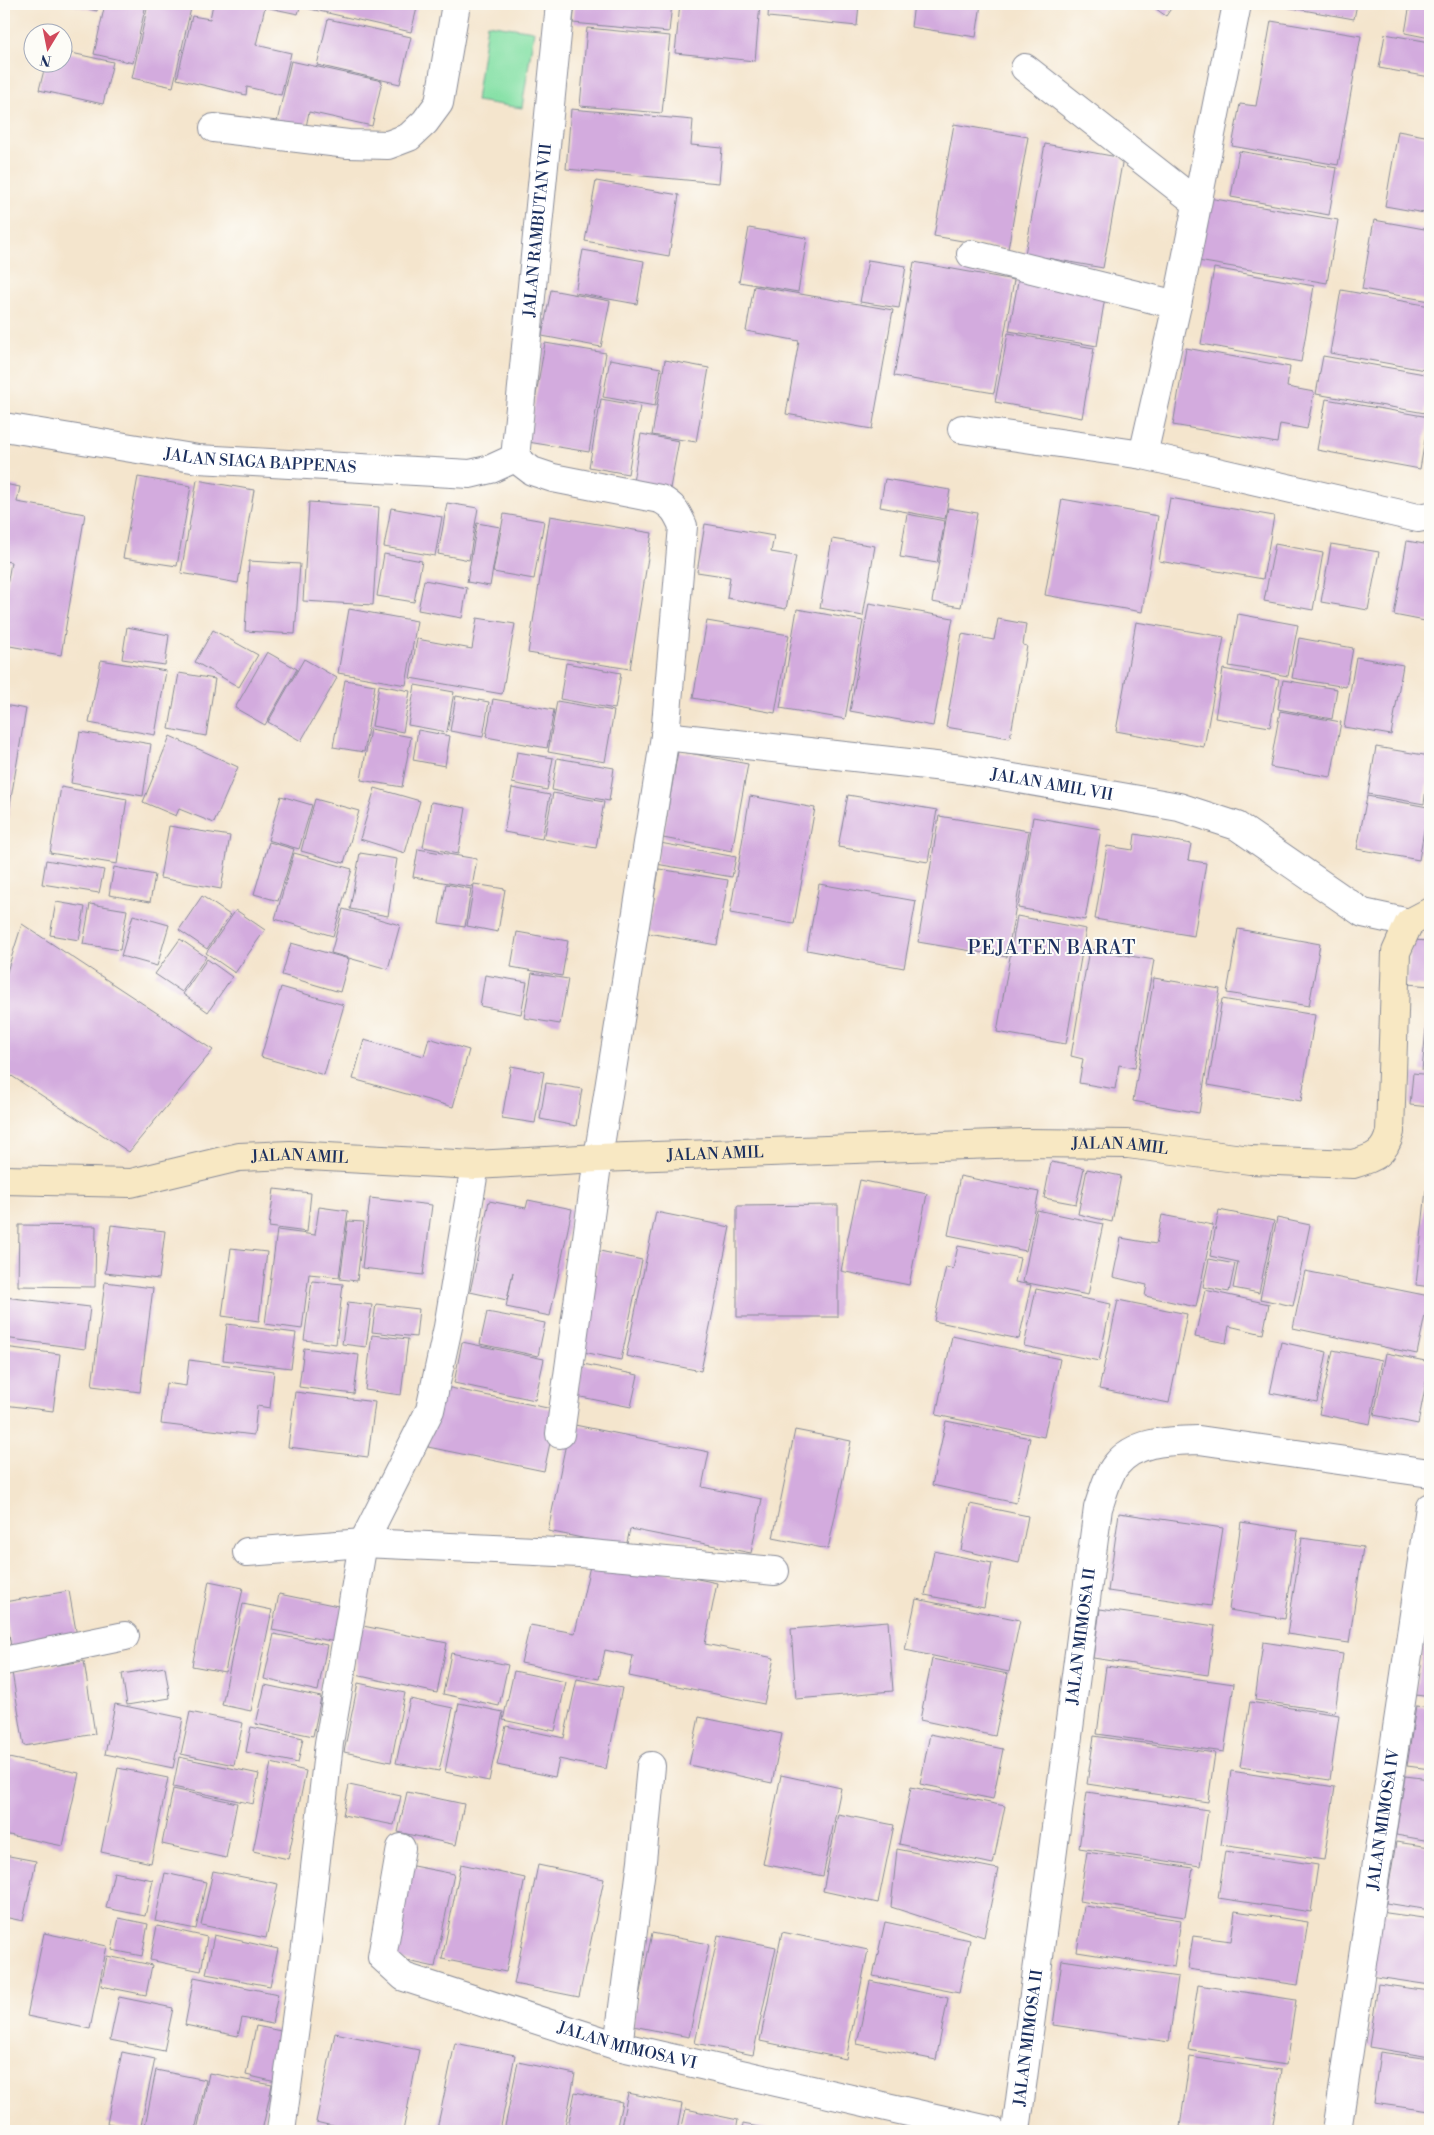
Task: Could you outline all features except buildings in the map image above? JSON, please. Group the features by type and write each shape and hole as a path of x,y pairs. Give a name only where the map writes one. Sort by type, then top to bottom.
{"street":[{"path":"214,128 348,144 388,145 409,137 425,122 440,103 456,4"},
{"name":"JALAN RAMBUTAN VII","path":"515,458 560,4"},
{"path":"1143,455 1177,305 1237,4"},
{"path":"1025,68 1197,204"},
{"path":"971,254 1177,305"},
{"name":"JALAN SIAGA BAPPENAS","path":"4,427 198,459 470,474 491,469 515,458"},
{"path":"962,429 1143,455 1418,518 1430,516"},
{"path":"515,458 532,471 553,478 660,499 672,505 683,526 665,736 598,1158 560,1434"},
{"name":"JALAN AMIL VII","path":"665,736 962,769 1179,806 1237,826 1363,913 1420,917"},
{"name":"JALAN AMIL","path":"4,1180 132,1183 240,1157 290,1154 475,1165 598,1158 1023,1142 1128,1144 1250,1160 1353,1164 1380,1153 1387,1143 1390,1132 1396,952 1420,917"},
{"path":"281,2131 307,1939 329,1742 363,1543 430,1410 450,1318 475,1165"},
{"name":"JALAN MIMOSA II","path":"1016,2131 1098,1508 1106,1485 1116,1465 1134,1451 1161,1441 1199,1440 1430,1473"},
{"name":"JALAN MIMOSA IV","path":"1337,2131 1430,1507"},
{"path":"247,1552 363,1543 580,1553 775,1571"},
{"path":"4,1661 125,1636"},
{"path":"618,2046 642,1861 651,1766"},
{"name":"JALAN MIMOSA VI","path":"401,1848 382,1957 404,1977 618,2046 992,2131"}],"green space":[{"path":"487,24 534,31 522,108 476,101"}],"district":[{"name":"PEJATEN BARAT","path":"1052,948"}]}
